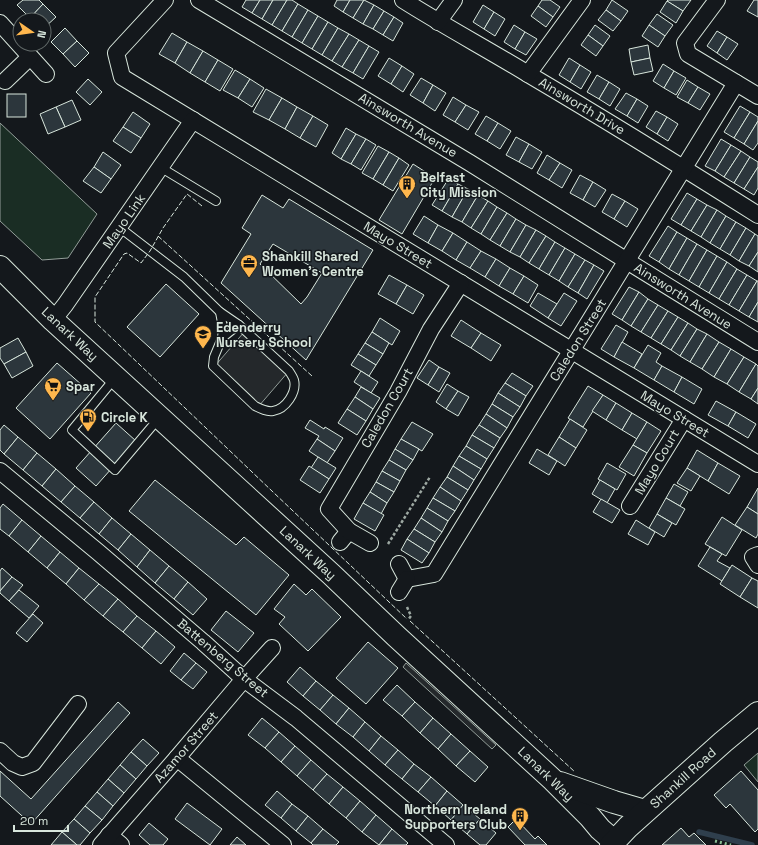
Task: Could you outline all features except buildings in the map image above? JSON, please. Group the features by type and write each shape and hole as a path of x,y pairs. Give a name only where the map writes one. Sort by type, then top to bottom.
{"street":[{"name":"Mayo Street","path":"165,0 116,53 122,77 758,464"},
{"name":"Ainsworth Avenue","path":"199,0 470,163 758,342"},
{"name":"Ainsworth Drive","path":"403,0 528,74 758,215"},
{"path":"438,22 454,0"},
{"path":"528,74 582,0"},
{"path":"717,0 686,43 688,54 758,96"},
{"path":"0,23 46,74"},
{"path":"5,81 30,57"},
{"name":"Caledon Street","path":"399,564 404,585 434,574 736,83"},
{"name":"Mayo Link","path":"53,320 65,305 193,120"},
{"name":"Lanark Way","path":"0,267 53,320 331,574 396,636 553,780 615,844"},
{"name":"Caledon Court","path":"370,543 344,536 329,509 398,392 431,329 461,283"},
{"name":"Mayo Court","path":"630,506 684,419"},
{"name":"Battenberg Street","path":"0,472 98,552 244,679 296,718 446,845"},
{"path":"758,555 753,557 758,566"},
{"name":"Azamor Street","path":"110,842 176,758 272,648"},
{"path":"0,751 13,763 22,766 33,763 78,704"},
{"name":"Shankill Road","path":"615,844 628,826 758,713"},
{"path":"176,758 283,845"},
{"path":"553,780 614,802 645,811"}],"lane":[{"path":"160,167 216,201"},
{"path":"119,227 184,277 220,312 239,326 288,370 294,379 293,394 279,409 272,411 263,410 255,406 213,366 214,356 222,338 223,328 220,312"},
{"path":"222,338 239,326"},
{"path":"116,377 72,430 115,470 160,418"}],"path":[{"path":"388,544 430,477"}],"green space":[{"path":"0,123 97,214 68,258 42,260 0,221"},
{"path":"758,753 758,782 744,765"}],"shaded area":[{"path":"245,331 289,371 258,407 214,367"},
{"path":"406,663 496,745 492,749 403,667"}],"waterway":[{"path":"699,832 752,845"}],"hedge":[{"path":"715,841 731,845"}],"fence":[{"path":"202,206 187,194 141,263 127,253 124,254 95,297 95,322 407,619"},
{"path":"158,236 312,376"},
{"path":"410,621 575,772"}],"place":[{"name":"Belfast City Mission","path":"407,199"},
{"name":"Shankill Shared Women's Centre","path":"249,278"},
{"name":"Edenderry Nursery School","path":"203,349"},
{"name":"Spar","path":"53,401"},
{"name":"Circle K","path":"88,432"},
{"name":"Northern Ireland Supporters Club","path":"520,831"}]}
